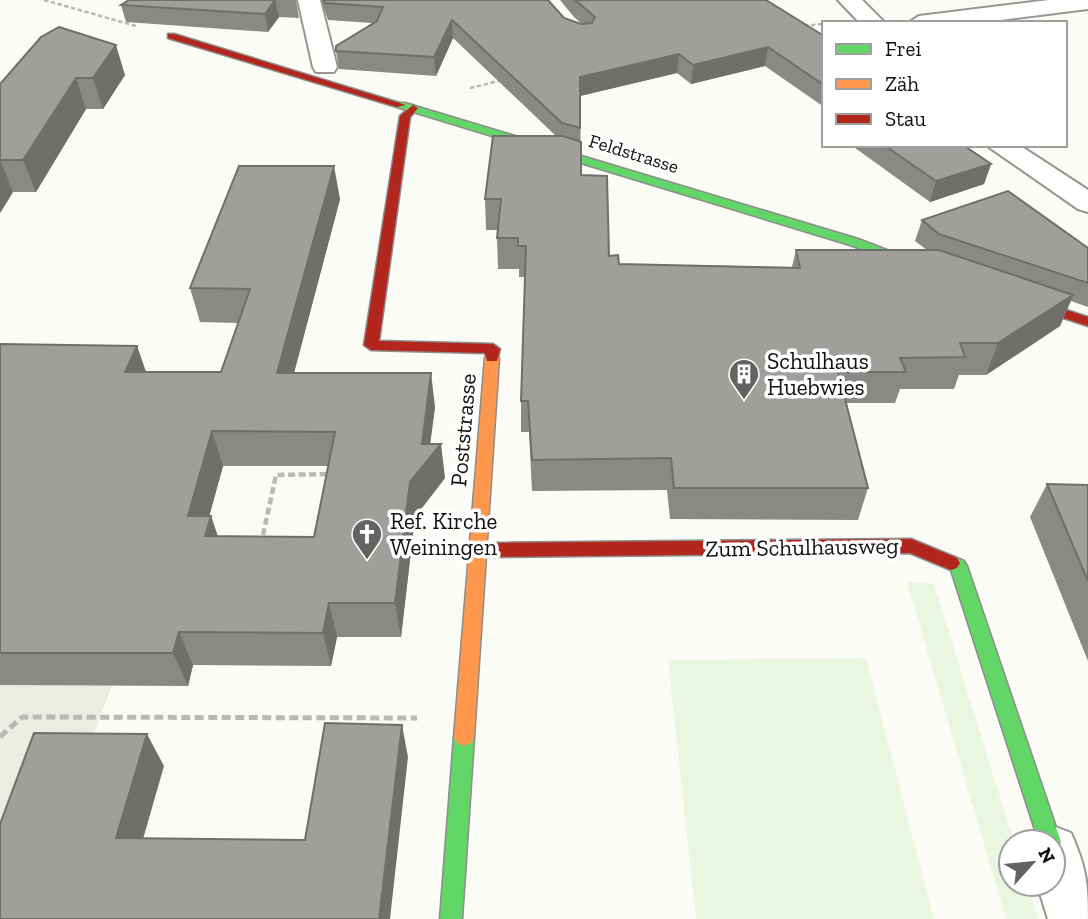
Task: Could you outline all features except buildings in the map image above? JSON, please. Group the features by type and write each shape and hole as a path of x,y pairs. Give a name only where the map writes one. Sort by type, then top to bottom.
{"street":[{"path":"309,0 325,66"},
{"path":"849,0 872,21"},
{"path":"935,21 1088,2"},
{"name":"Feldstrasse","path":"171,36 413,107 941,272"},
{"name":"Poststrasse","path":"413,107 405,116 371,345 492,349 452,919"},
{"path":"1003,147 1088,202"},
{"path":"1003,294 1088,321"},
{"name":"Zum Schulhausweg","path":"476,550 911,546 958,566 1045,828"},
{"path":"1067,892 1076,919"}],"path":[{"path":"44,0 171,36"},
{"path":"798,27 822,23"},
{"path":"462,90 514,77"},
{"path":"263,535 276,475 345,473"},
{"path":"0,737 22,717 467,718"}],"green space":[{"path":"907,582 934,584 1010,828 997,828 997,888"},
{"path":"866,658 934,919 696,919 668,660"},
{"path":"1000,898 1032,898 1038,919 1006,919"}],"shaded area":[{"path":"0,685 112,686 82,765 0,919"}],"traffic: fast":[{"path":"401,105 854,242 927,268"},
{"path":"951,563 958,566 1045,828"},
{"path":"451,919 464,737"}],"traffic: slow":[{"path":"464,737 492,358"}],"traffic: jam":[{"path":"171,36 401,105"},
{"path":"413,108 405,116 371,345 493,349 492,358"},
{"path":"1017,298 1088,322"},
{"path":"476,550 911,546 951,563"}],"place":[{"name":"Schulhaus Huebwies","path":"744,401"},
{"name":"Ref. Kirche Weiningen","path":"367,561"}]}
